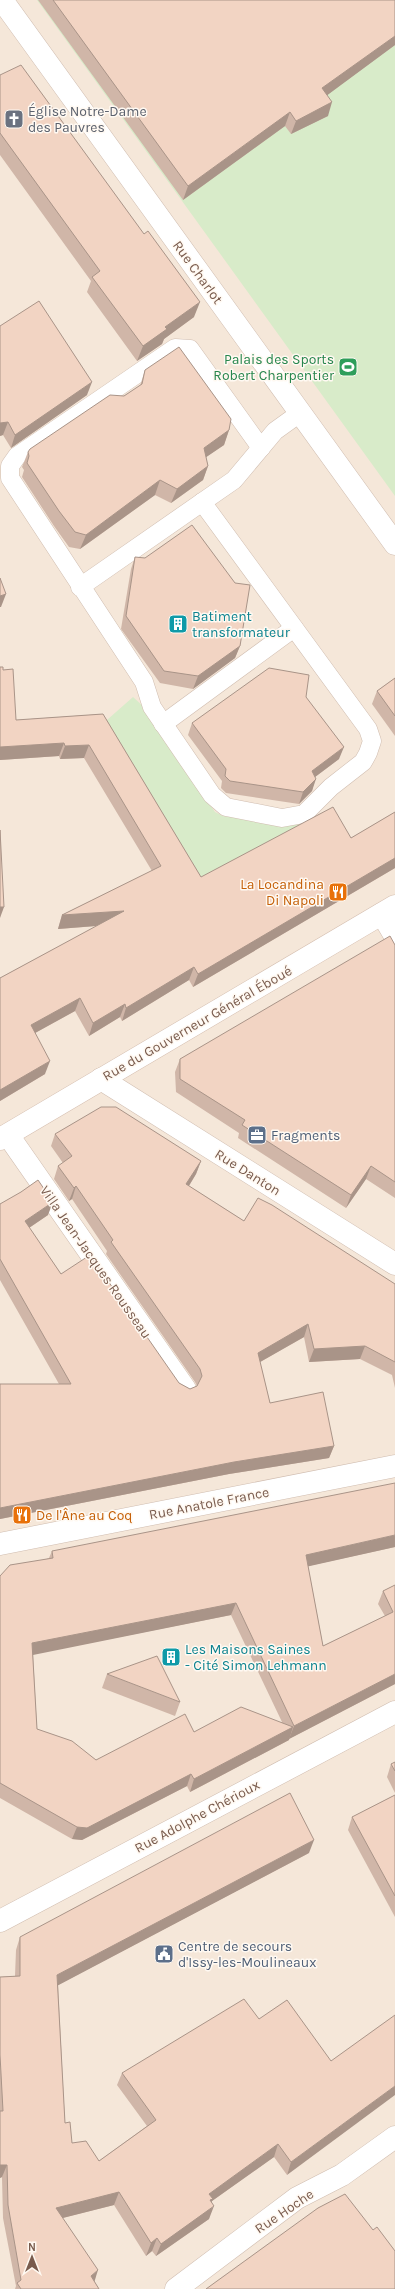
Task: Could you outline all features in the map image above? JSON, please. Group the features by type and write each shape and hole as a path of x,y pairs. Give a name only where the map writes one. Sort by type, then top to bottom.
{"street":[{"name":"Rue Charlot","path":"2,0 395,544"},
{"path":"389,910 395,936"},
{"name":"Rue du Gouverneur Général Éboué","path":"4,1137 389,910"},
{"name":"Rue Danton","path":"101,1079 393,1261"},
{"name":"Villa Jean-Jacques Rousseau","path":"4,1137 184,1389"},
{"name":"Rue Anatole France","path":"0,1544 395,1466"},
{"name":"Rue Adolphe Chérioux","path":"0,1921 395,1712"},
{"name":"Rue Hoche","path":"176,2289 297,2198 342,2175 395,2137"}],"lane":[{"path":"202,502 368,729 372,741 363,762 331,787 304,814 282,818 226,807 212,795 152,707 144,682 80,587 10,478 10,466 17,456 175,348 190,349 261,448"},
{"path":"80,587 234,480 275,431 300,413"},
{"path":"163,724 294,628"}],"shaded area":[{"path":"0,0 395,0 395,2289 0,2289"}],"green space":[{"name":"Palais des Sports Robert Charpentier","path":"37,0 395,0 395,496"},
{"path":"133,697 144,707 215,812 223,816 280,823 312,812 316,821 193,883 99,727"}],"building":[{"path":"53,0 395,0 395,36 322,88 332,102 296,121 290,112 188,186"},
{"path":"21,65 144,234 148,231 200,302 165,327 167,329 143,346 92,277 100,271 0,133 0,75"},
{"path":"39,301 92,382 15,435 8,422 0,423 0,326"},
{"path":"179,347 231,419 229,430 204,448 208,466 177,489 160,480 86,535 75,532 27,463 29,456 28,452 30,449 110,395 124,396 142,384 145,370"},
{"path":"192,525 235,583 250,585 240,646 198,676 164,671 126,616 135,557 145,558"},
{"path":"0,578 6,594 0,596"},
{"path":"0,667 3,667 3,670 13,669 16,720 103,714 201,877 333,807 351,838 395,812 395,858 198,974 194,967 126,1008 125,1004 93,1023 80,998 31,1025 50,1061 0,1090 0,978 124,911 62,915 161,866 89,745 65,746 64,743 0,747"},
{"path":"269,668 309,675 306,697 344,747 312,771 316,779 303,792 230,781 225,776 226,769 192,723"},
{"path":"395,678 395,716 377,691"},
{"path":"0,830 4,907 0,907"},
{"path":"390,936 395,945 395,1182 371,1166 351,1195 242,1125 245,1120 180,1079 180,1059"},
{"path":"101,1107 116,1107 201,1161 186,1184 244,1221 258,1198 272,1205 395,1284 395,1362 365,1346 314,1349 308,1324 258,1353 270,1403 323,1392 334,1446 234,1462 0,1508 0,1384 71,1384 0,1259 0,1204 38,1180 53,1202 25,1221 61,1274 90,1255 179,1383 190,1389 197,1386 202,1376 200,1369 111,1242 113,1240 76,1186 74,1188 58,1166 72,1156 55,1134"},
{"path":"395,1483 395,1535 306,1555 323,1646 393,1612 383,1591 395,1585 395,1674 294,1726 236,1603 32,1643 37,1729 72,1741 96,1760 185,1714 194,1732 241,1707 293,1727 194,1779 191,1774 87,1828 77,1827 0,1783 0,1576 10,1565 53,1558 52,1551"},
{"path":"157,1656 180,1702 107,1674"},
{"path":"395,1762 395,1771 391,1764"},
{"path":"290,1793 314,1840 57,1975 65,2123 70,2122 72,2143 86,2141 99,2161 156,2120 122,2073 244,1999 259,2019 287,2000 331,2061 395,2015 395,2086 291,2162 278,2144 209,2194 213,2199 210,2200 214,2206 161,2244 157,2238 151,2243 119,2192 56,2208 98,2270 91,2276 99,2289 21,2289 17,2283 21,2280 8,2205 7,2165 0,2165 0,2111 3,2111 0,2055 0,1977 20,1976 20,1937"},
{"path":"395,1795 395,1896 352,1817"},
{"path":"345,2194 373,2230 377,2227 395,2251 395,2289 206,2289 318,2208"}],"place":[{"name":"Église Notre-Dame des Pauvres","path":"14,119"},
{"name":"Palais des Sports Robert Charpentier","path":"348,367"},
{"name":"Batiment transformateur","path":"178,624"},
{"name":"La Locandina Di Napoli","path":"338,892"},
{"name":"Fragments","path":"257,1135"},
{"name":"De l'Âne au Coq","path":"22,1515"},
{"name":"Les Maisons Saines - Cité Simon Lehmann","path":"171,1657"},
{"name":"Centre de secours d'Issy-les-Moulineaux","path":"164,1954"}]}
